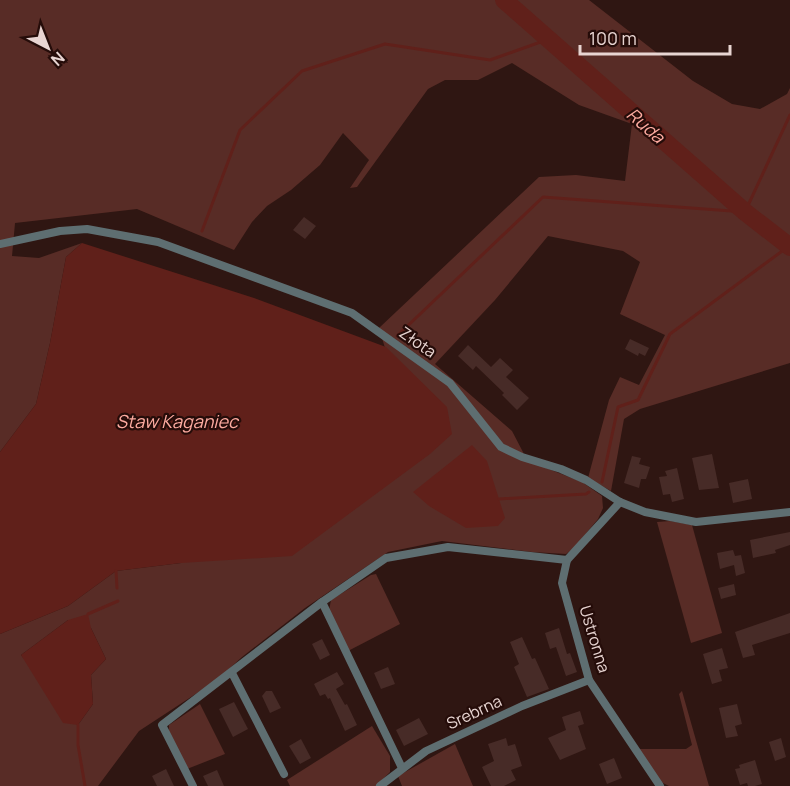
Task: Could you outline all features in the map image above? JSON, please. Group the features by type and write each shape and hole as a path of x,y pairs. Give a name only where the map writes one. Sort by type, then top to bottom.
{"street":[{"name":"Złota","path":"0,244 60,231 87,229 158,242 352,313 450,383 501,447 585,480 620,502 645,512 696,522 790,512"},
{"path":"193,786 162,725 322,602 386,558 448,547 567,560 620,502"},
{"name":"Ustronna","path":"567,560 562,583 590,680 660,786"},
{"path":"322,602 402,768"},
{"path":"232,673 284,774"},
{"name":"Srebrna","path":"380,786 426,751 522,706 590,680"}],"shaded area":[{"path":"0,0 589,0 693,81 732,104 760,109 787,94 790,88 790,363 640,409 624,419 611,491 588,478 609,400 620,377 639,385 665,335 620,314 640,262 623,251 548,236 495,300 435,364 512,431 524,454 546,468 582,482 602,496 603,508 598,519 574,548 566,554 442,541 388,552 305,608 242,657 217,680 139,731 98,786 0,786 0,634 68,606 116,571 181,563 385,348 379,328 539,177 576,175 625,181 632,124 579,105 512,63 478,80 445,80 428,89 357,187 350,188 369,160 343,133 320,165 291,190 267,206 252,222 234,250 137,209 15,223 12,256 39,258 82,243 66,257 36,404 0,452","holes":["68,620 91,628 106,659 91,675 93,704 78,725 21,655"]},
{"path":"670,521 692,525 722,633 691,643 657,522"},
{"path":"376,574 400,624 348,651 329,611 331,600"},
{"path":"682,691 709,786 669,786 661,782 639,749 686,749 692,745 679,694"},
{"path":"200,704 225,754 187,769 169,732 169,725"},
{"path":"372,726 390,756 390,772 376,786 290,786 287,780"},
{"path":"455,744 473,786 402,786 398,776"}],"water":[{"name":"Staw Kaganiec","path":"82,243 254,298 386,347 447,407 452,434 430,454 292,556 181,563 116,571 68,606 0,634 0,452 36,404 66,257"},
{"path":"472,445 487,461 505,518 498,526 466,528 429,506 413,492"},
{"path":"88,614 91,628 106,659 91,675 93,704 78,725 63,723 21,655 68,620"}],"building":[{"path":"304,217 316,226 305,239 293,230"},
{"path":"630,339 649,348 645,356 639,353 638,356 625,349"},
{"path":"468,345 491,367 500,358 513,370 506,377 529,398 517,410 502,395 504,393 476,366 473,370 458,356"},
{"path":"712,454 719,488 699,490 692,458"},
{"path":"632,456 641,458 639,464 650,467 646,479 641,479 639,488 624,483"},
{"path":"677,468 684,499 672,502 670,494 663,495 659,477 667,476 665,471"},
{"path":"748,479 752,499 733,503 729,483"},
{"path":"790,532 790,545 775,550 776,553 753,558 750,540"},
{"path":"733,550 735,556 741,555 745,573 736,576 734,565 720,569 717,553"},
{"path":"734,584 736,595 721,599 718,588"},
{"path":"790,613 790,633 752,645 755,655 743,658 735,632"},
{"path":"559,628 567,654 570,653 577,672 566,676 556,647 550,649 545,633"},
{"path":"522,637 532,659 535,658 549,689 527,697 514,667 519,664 510,642"},
{"path":"322,639 330,655 320,660 312,644"},
{"path":"722,648 728,668 719,670 722,681 712,684 703,654"},
{"path":"388,667 395,684 381,689 374,673"},
{"path":"337,672 344,684 336,689 345,705 347,704 357,725 345,731 330,698 328,699 325,694 320,696 314,684"},
{"path":"266,691 272,691 281,708 270,713 262,696"},
{"path":"234,702 248,729 233,737 219,709"},
{"path":"737,704 742,724 735,726 738,736 726,738 719,708"},
{"path":"580,711 584,724 578,726 586,749 560,760 548,738 566,730 562,717"},
{"path":"419,718 428,734 404,746 396,730"},
{"path":"506,738 508,746 515,744 522,766 511,770 516,780 504,786 491,786 482,767 494,761 488,744"},
{"path":"781,738 786,757 775,761 769,742"},
{"path":"301,739 311,758 300,764 289,746"},
{"path":"614,758 622,778 607,784 599,764"},
{"path":"755,760 762,784 740,785 735,769 740,768 739,765"},
{"path":"166,769 174,786 157,786 152,776"},
{"path":"217,770 224,786 208,786 203,776"}],"waterway":[{"name":"Ruda","path":"504,0 745,212 790,247"},
{"path":"202,231 240,130 302,71 385,44 490,60 549,39"},
{"path":"397,336 543,197 745,212 790,115"},
{"path":"602,482 618,407 638,400 670,334 789,246"},
{"path":"499,499 589,492"},
{"path":"116,571 117,588"},
{"path":"88,614 118,601"},
{"path":"78,725 78,745 85,786"}]}
